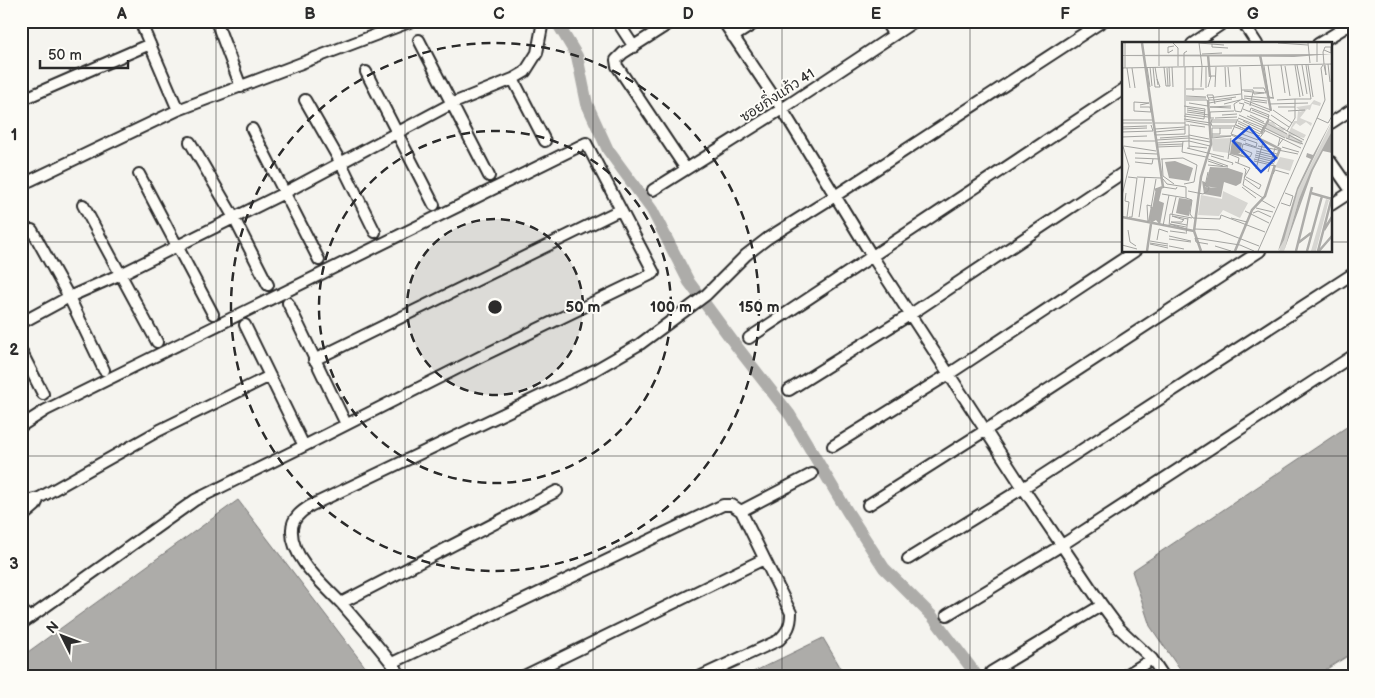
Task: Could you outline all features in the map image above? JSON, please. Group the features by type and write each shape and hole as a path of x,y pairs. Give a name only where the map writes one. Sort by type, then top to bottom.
{"street":[{"path":"140,21 178,110"},
{"path":"216,21 241,87"},
{"path":"21,185 178,110 412,21"},
{"path":"21,323 69,297 177,246 233,216 284,193 451,104 513,79 525,72 537,52 543,21"},
{"path":"617,21 634,47"},
{"path":"673,21 618,57 617,66 686,169"},
{"path":"722,21 782,110 872,256 1023,488 1119,628 1152,659 1164,677"},
{"path":"733,37 758,21"},
{"path":"885,21 894,35"},
{"name":"ซอยกิ่งแก้ว 41","path":"653,190 782,110 915,21"},
{"path":"402,677 341,603 316,579 305,564 295,546 292,531 292,522 301,512 595,370 640,344 706,295 746,255 768,238 1102,21"},
{"path":"1195,42 1226,21"},
{"path":"1242,21 1256,42"},
{"path":"1321,42 1354,22"},
{"path":"419,40 488,176"},
{"path":"21,100 150,44"},
{"path":"366,72 434,205"},
{"path":"513,79 545,141"},
{"path":"749,338 1122,90"},
{"path":"305,100 341,163 375,232"},
{"path":"1332,122 1354,108"},
{"path":"252,129 319,260"},
{"path":"190,142 233,216 268,284"},
{"path":"21,426 55,406 586,143 654,273 480,357 195,500 25,621 21,609"},
{"path":"1332,163 1353,192 1332,204"},
{"path":"789,390 911,314 1122,173"},
{"path":"139,174 213,314"},
{"path":"84,206 156,342"},
{"path":"314,360 620,210"},
{"path":"32,230 69,297 104,370"},
{"path":"833,446 949,374 1133,252"},
{"path":"868,505 1258,252"},
{"path":"908,559 1023,488 1354,273"},
{"path":"288,302 346,424"},
{"path":"245,325 304,446"},
{"path":"21,351 44,394"},
{"path":"947,615 1062,545 1354,355"},
{"path":"21,502 39,498 160,430 270,376"},
{"path":"741,511 812,474"},
{"path":"341,603 557,491"},
{"path":"21,518 35,506 39,498"},
{"path":"392,663 723,505 732,505 741,511 791,613 791,625 786,634 779,640 699,677"},
{"path":"522,677 764,559"},
{"path":"991,672 1102,605"},
{"path":"1123,677 1152,659"}],"shaded area":[{"path":"1354,422 1354,652 1314,677 1185,677 1150,626 1132,571"},
{"path":"238,500 373,677 21,677 21,657"},
{"path":"823,638 842,670 830,677 743,677"}],"waterway":[{"path":"556,21 577,56 587,104 608,150 652,210 689,282 790,415 847,511 884,568 932,616 978,677"}]}
